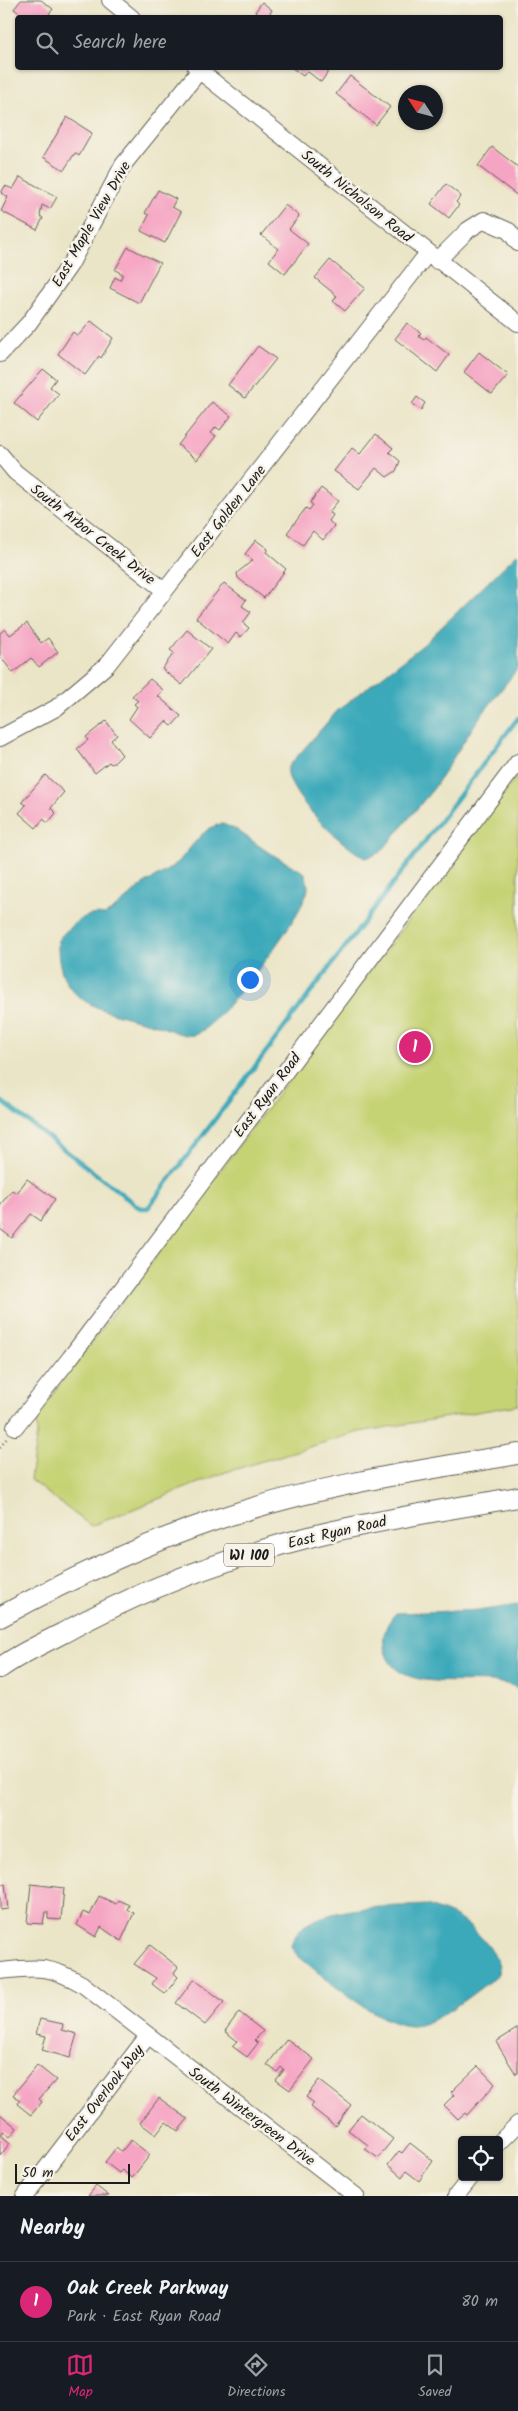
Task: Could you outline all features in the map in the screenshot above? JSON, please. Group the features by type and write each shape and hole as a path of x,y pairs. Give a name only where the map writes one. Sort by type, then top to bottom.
{"main road":[{"path":"0,1617 79,1574 136,1549 218,1518 294,1497 368,1480 518,1454"},
{"name":"East Ryan Road","path":"0,1668 93,1616 174,1580 260,1551 317,1535 375,1522 518,1497"}],"street":[{"path":"110,0 128,15"},
{"name":"East Maple View Drive","path":"0,354 29,323 70,265 123,165 197,70"},
{"name":"South Nicholson Road","path":"199,70 432,257 518,323"},
{"name":"East Golden Lane","path":"0,738 56,708 107,665 432,257 484,220 509,231 518,243"},
{"name":"South Arbor Creek Drive","path":"0,454 15,472 165,591"},
{"name":"East Ryan Road","path":"15,1427 70,1358 518,762"},
{"name":"South Wintergreen Drive","path":"0,1970 34,1967 52,1969 82,1984 147,2037 356,2196"},
{"name":"East Overlook Way","path":"25,2196 147,2037"},
{"path":"503,2139 518,2124"},
{"path":"456,2196 468,2181"}],"green space":[{"path":"518,774 518,1405 359,1432 223,1473 91,1526 30,1480 37,1434 36,1416"}],"water":[{"path":"518,553 518,668 477,721 434,788 381,852 366,858 356,853 317,819 305,804 295,791 289,778 288,767 338,710 423,645"},
{"path":"223,824 237,830 268,852 305,873 308,888 304,901 293,920 242,990 208,1026 197,1034 192,1035 175,1032 158,1025 100,1009 74,992 65,979 59,962 58,940 63,934 84,917 97,914 105,915 110,912 141,886 177,863 197,839 209,829"},
{"path":"518,1605 518,1688 503,1683 442,1681 422,1679 404,1674 391,1664 384,1647 386,1628 396,1613 484,1610"},
{"path":"427,1905 463,1921 485,1941 496,1958 499,1974 457,2006 421,2025 398,2024 368,2009 322,1976 298,1956 291,1947 297,1933 310,1923 328,1915 371,1908"}],"building":[{"path":"21,0 41,0 53,9 48,15 22,15 14,9"},
{"path":"262,2 272,10 269,15 259,15 255,12"},
{"path":"295,70 330,70 321,82 307,71 303,76"},
{"path":"350,76 390,107 376,125 336,94"},
{"path":"67,117 92,133 79,156 75,153 64,170 43,157"},
{"path":"492,147 518,167 518,196 478,166"},
{"path":"20,177 57,197 50,209 42,205 40,216 43,218 37,230 1,211 8,197 1,193 5,186 13,189"},
{"path":"446,184 461,196 456,202 459,205 449,218 431,204"},
{"path":"158,190 176,199 172,207 181,212 165,243 141,231 149,215 145,213"},
{"path":"285,205 299,216 289,229 308,244 285,274 269,261 278,249 261,235"},
{"path":"128,247 160,263 139,303 110,288 115,277 120,280 123,274 115,270"},
{"path":"330,260 365,288 345,311 333,301 337,296 315,278"},
{"path":"91,321 113,338 101,358 99,356 85,375 58,354 73,332 78,336"},
{"path":"407,323 421,333 418,336 424,340 426,337 449,355 437,372 395,339"},
{"path":"258,346 276,359 245,398 228,385"},
{"path":"479,352 508,375 492,394 464,372"},
{"path":"43,369 56,379 50,387 59,394 37,422 14,403"},
{"path":"417,397 425,403 421,410 412,404"},
{"path":"212,402 231,416 220,430 216,427 211,433 216,436 197,460 178,445"},
{"path":"376,434 393,448 389,452 400,461 396,471 387,477 376,468 359,489 334,471 352,448 360,454"},
{"path":"321,488 338,501 329,512 333,515 329,521 334,526 323,540 313,531 303,545 287,533 306,508 309,510 313,505 310,503"},
{"path":"256,540 268,549 266,552 286,569 264,598 238,578 237,573 253,560 245,554"},
{"path":"224,583 246,600 242,606 251,612 243,623 249,628 241,637 236,633 228,644 196,618"},
{"path":"27,623 41,643 48,638 58,652 39,667 31,658 13,673 0,656 0,633 5,629 10,635"},
{"path":"187,630 211,649 182,685 162,669 174,653 170,650"},
{"path":"150,679 163,690 158,696 181,716 172,726 166,721 150,738 129,719 137,707 134,704 138,701 132,696"},
{"path":"106,721 117,735 111,740 122,755 115,762 111,764 109,762 95,773 77,749 88,740 86,737"},
{"path":"45,775 64,792 51,808 56,813 48,823 43,819 36,828 19,813 26,805 22,802"},
{"path":"27,1179 55,1199 41,1221 31,1214 12,1238 0,1229 0,1205 12,1190 17,1193"},
{"path":"0,1884 5,1884 8,1909 0,1910"},
{"path":"31,1884 64,1888 61,1920 48,1919 48,1912 45,1912 43,1924 27,1923"},
{"path":"99,1896 116,1904 118,1900 129,1905 127,1910 134,1913 121,1941 101,1927 96,1937 77,1925 83,1912 90,1915"},
{"path":"150,1945 178,1967 174,1973 178,1977 165,1994 152,1984 156,1978 134,1964"},
{"path":"194,1979 224,2002 205,2025 176,2003"},
{"path":"239,2012 263,2031 255,2040 258,2043 247,2057 232,2046 237,2041 225,2031"},
{"path":"40,2019 63,2024 62,2030 77,2034 70,2058 42,2050 46,2036 36,2034"},
{"path":"518,2028 518,2073 516,2074 496,2042"},
{"path":"287,2039 314,2059 290,2090 276,2080 284,2070 281,2067 277,2072 267,2065"},
{"path":"37,2065 56,2080 39,2099 42,2102 31,2115 17,2104 20,2100 13,2095"},
{"path":"478,2066 495,2084 467,2115 465,2113 458,2119 444,2105 454,2095 451,2092"},
{"path":"319,2080 351,2105 335,2126 311,2107 314,2103 306,2097"},
{"path":"159,2098 188,2119 178,2131 166,2122 156,2135 140,2123"},
{"path":"0,2114 17,2128 10,2137 3,2131 1,2135 10,2143 0,2156"},
{"path":"361,2114 393,2139 378,2158 365,2149 368,2145 348,2130"},
{"path":"131,2140 150,2155 132,2178 122,2170 119,2173 105,2162 116,2148 121,2152"},
{"path":"410,2143 433,2161 419,2181 406,2171 402,2177 388,2165 399,2151 402,2153"},
{"path":"96,2186 109,2196 88,2196"}],"waterway":[{"path":"0,1100 140,1208 148,1208 518,718"}],"place":[{"name":"Oak Creek Parkway","path":"415,1047"}]}
